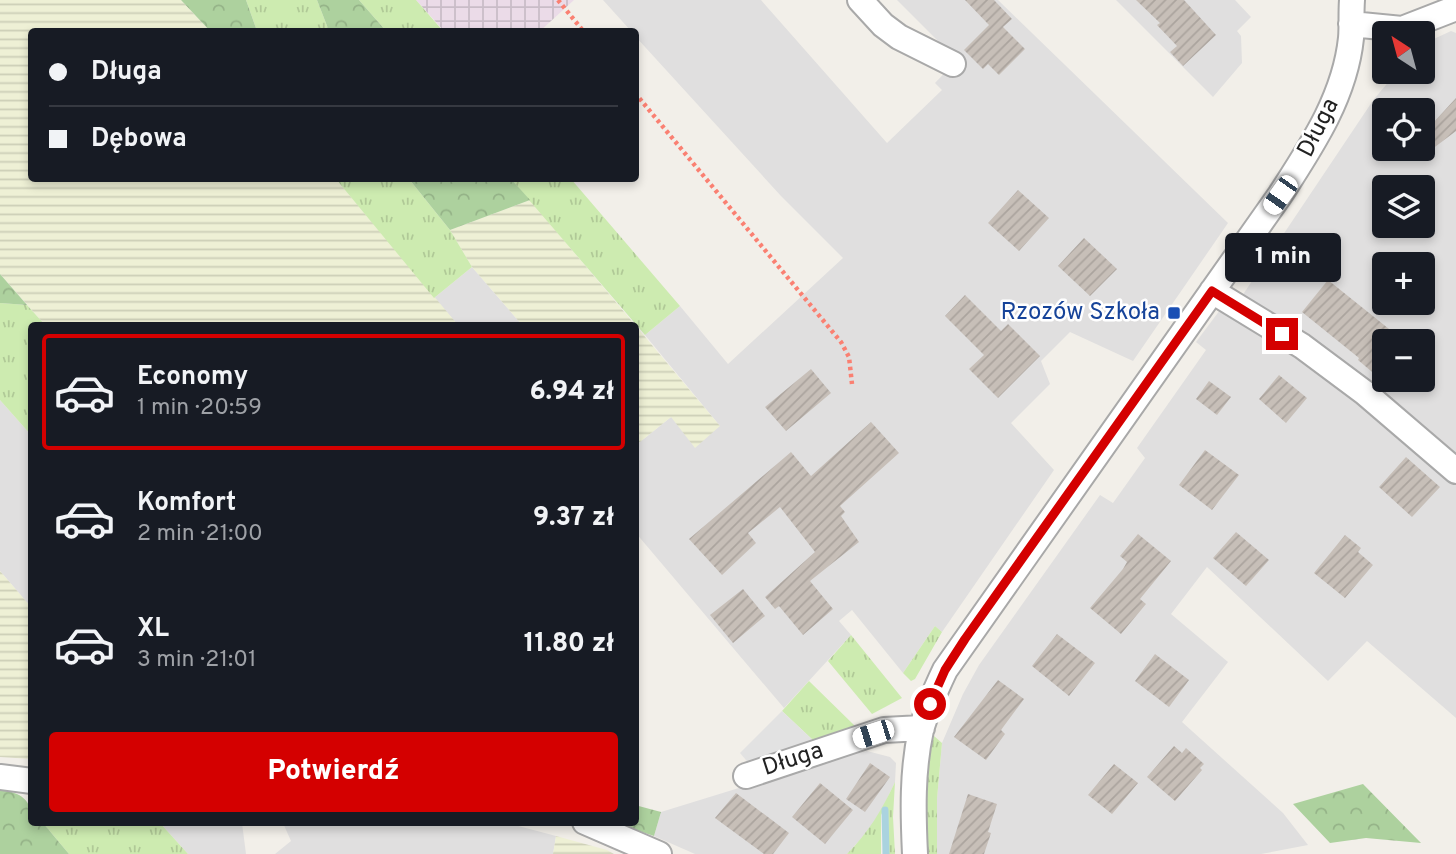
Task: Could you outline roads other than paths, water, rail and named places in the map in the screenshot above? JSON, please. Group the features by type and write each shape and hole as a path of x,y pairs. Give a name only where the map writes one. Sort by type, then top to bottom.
{"street":[{"path":"860,0 883,25 899,37 953,64"},
{"path":"1351,12 1402,29 1456,8"},
{"name":"Długa","path":"915,854 914,776 922,728 945,670 1280,195 1321,130 1339,87 1351,40 1351,12"},
{"path":"1212,291 1303,346 1365,393 1456,471"},
{"name":"Długa","path":"746,776 884,730 922,728"},
{"path":"0,777 28,780"},
{"path":"594,826 660,854"}],"waterway":[{"path":"885,810 886,854"}],"place":[{"name":"Rzozów Szkoła","path":"1174,313"}]}
